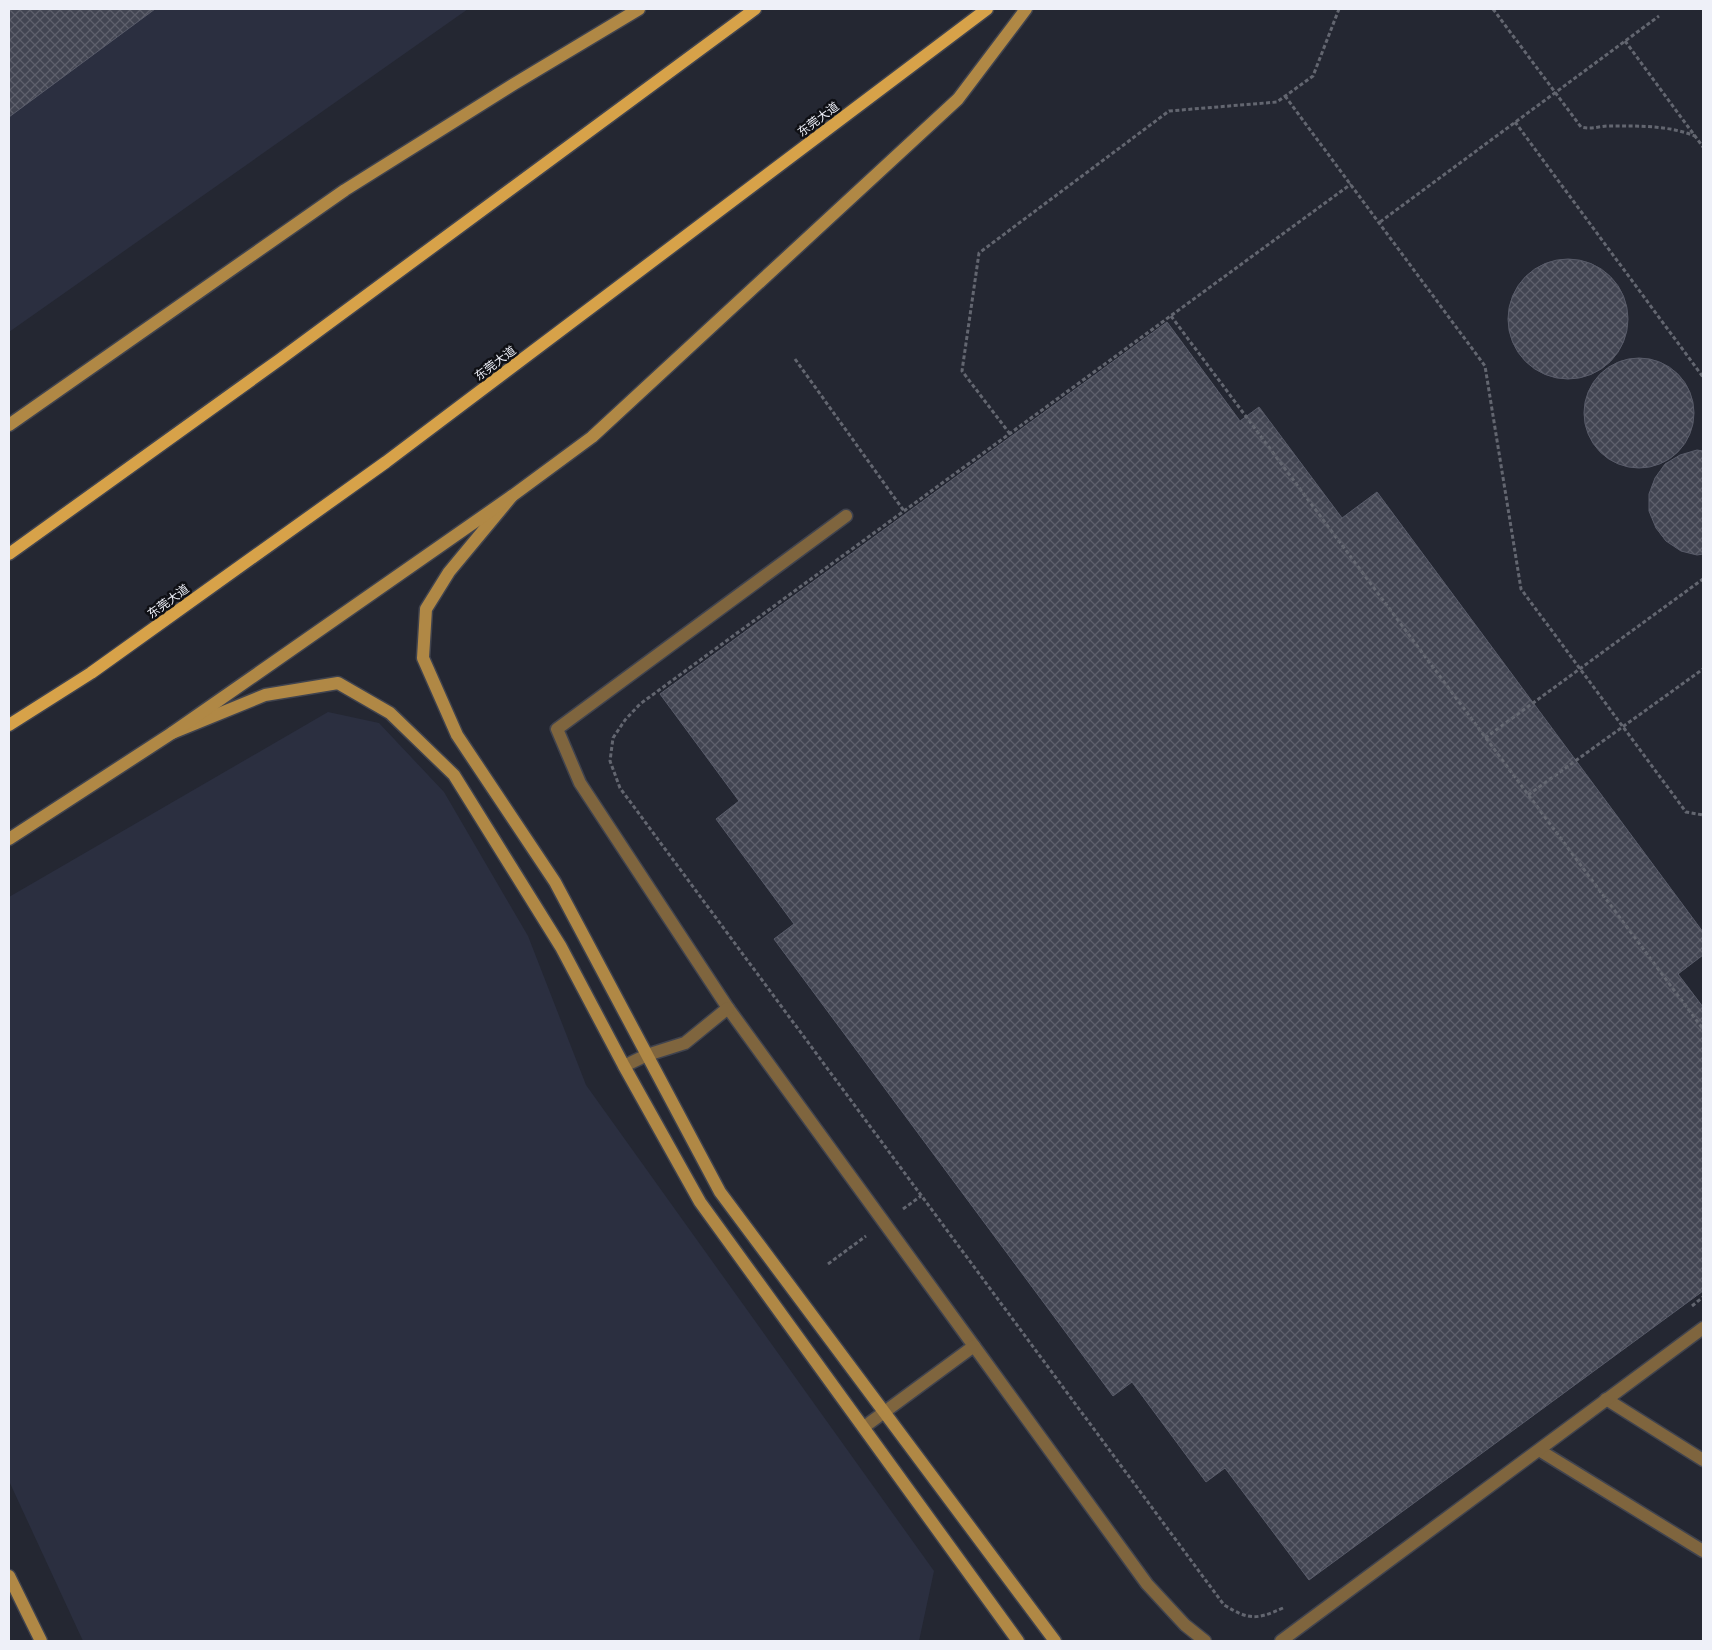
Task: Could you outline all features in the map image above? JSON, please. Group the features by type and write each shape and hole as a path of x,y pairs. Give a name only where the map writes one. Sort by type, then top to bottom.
{"main road":[{"path":"9,554 279,360 755,9"},
{"name":"东莞大道","path":"9,725 91,673 386,462 987,9"}],"street":[{"path":"9,424 345,190 514,84 639,9"},
{"path":"9,839 172,733 592,438 958,99 1026,9"},
{"path":"512,496 449,572 426,609 423,658 457,735 555,882 720,1192 1054,1641"},
{"path":"172,733 266,695 338,683 390,713 454,775 561,948 700,1202 1018,1641"},
{"path":"9,1576 41,1641"}],"lane":[{"path":"846,516 557,729 580,783 728,1008 1147,1584 1185,1625 1206,1641"},
{"path":"624,1066 647,1055 685,1042 728,1008"},
{"path":"1281,1641 1703,1328"},
{"path":"864,1427 974,1346"},
{"path":"1606,1400 1703,1460"},
{"path":"1539,1450 1703,1551"}],"path":[{"path":"1010,434 962,370 979,253 1169,111 1277,102 1313,76 1339,9"},
{"path":"1493,9 1581,127 1589,129 1605,126 1652,126 1680,130 1695,136"},
{"path":"1380,222 1659,16"},
{"path":"1625,41 1703,147"},
{"path":"1285,96 1485,366 1521,589 1686,812 1703,815"},
{"path":"1515,122 1703,377"},
{"path":"1285,1608 1264,1616 1242,1615 1224,1605 620,788 610,761 613,738 625,720 640,704 1352,184"},
{"path":"1171,316 1703,1029"},
{"path":"795,359 904,511"},
{"path":"1485,738 1703,579"},
{"path":"1528,795 1703,669"},
{"path":"1688,1309 1703,1297"}],"shaded area":[{"path":"9,9 468,9 9,332"},
{"path":"328,712 379,723 444,792 528,936 586,1085 934,1571 919,1641 83,1641 9,1481 9,897"}],"building":[{"path":"9,9 155,9 9,117"},
{"path":"1568,259 1580,260 1591,264 1601,269 1610,277 1618,286 1623,296 1627,307 1627,331 1623,342 1618,352 1610,361 1601,369 1591,374 1580,378 1568,379 1556,378 1545,374 1535,369 1526,361 1518,352 1513,342 1509,331 1508,319 1509,307 1513,296 1518,286 1526,277 1535,269 1545,264 1556,260"},
{"path":"1167,322 1240,421 1259,407 1342,518 1377,492 1703,932 1703,955 1678,974 1703,1007 1703,1291 1309,1580 1225,1468 1206,1482 1132,1382 1113,1396 774,939 794,924 716,819 739,801 660,694"},
{"path":"1639,358 1660,362 1678,374 1690,392 1694,413 1690,434 1678,452 1660,464 1639,468 1618,464 1600,452 1588,434 1584,413 1588,392 1600,374 1618,362"},
{"path":"1697,450 1703,451 1703,554 1697,555 1681,551 1666,541 1656,528 1649,511 1649,494 1655,478 1665,464 1680,455"}]}
